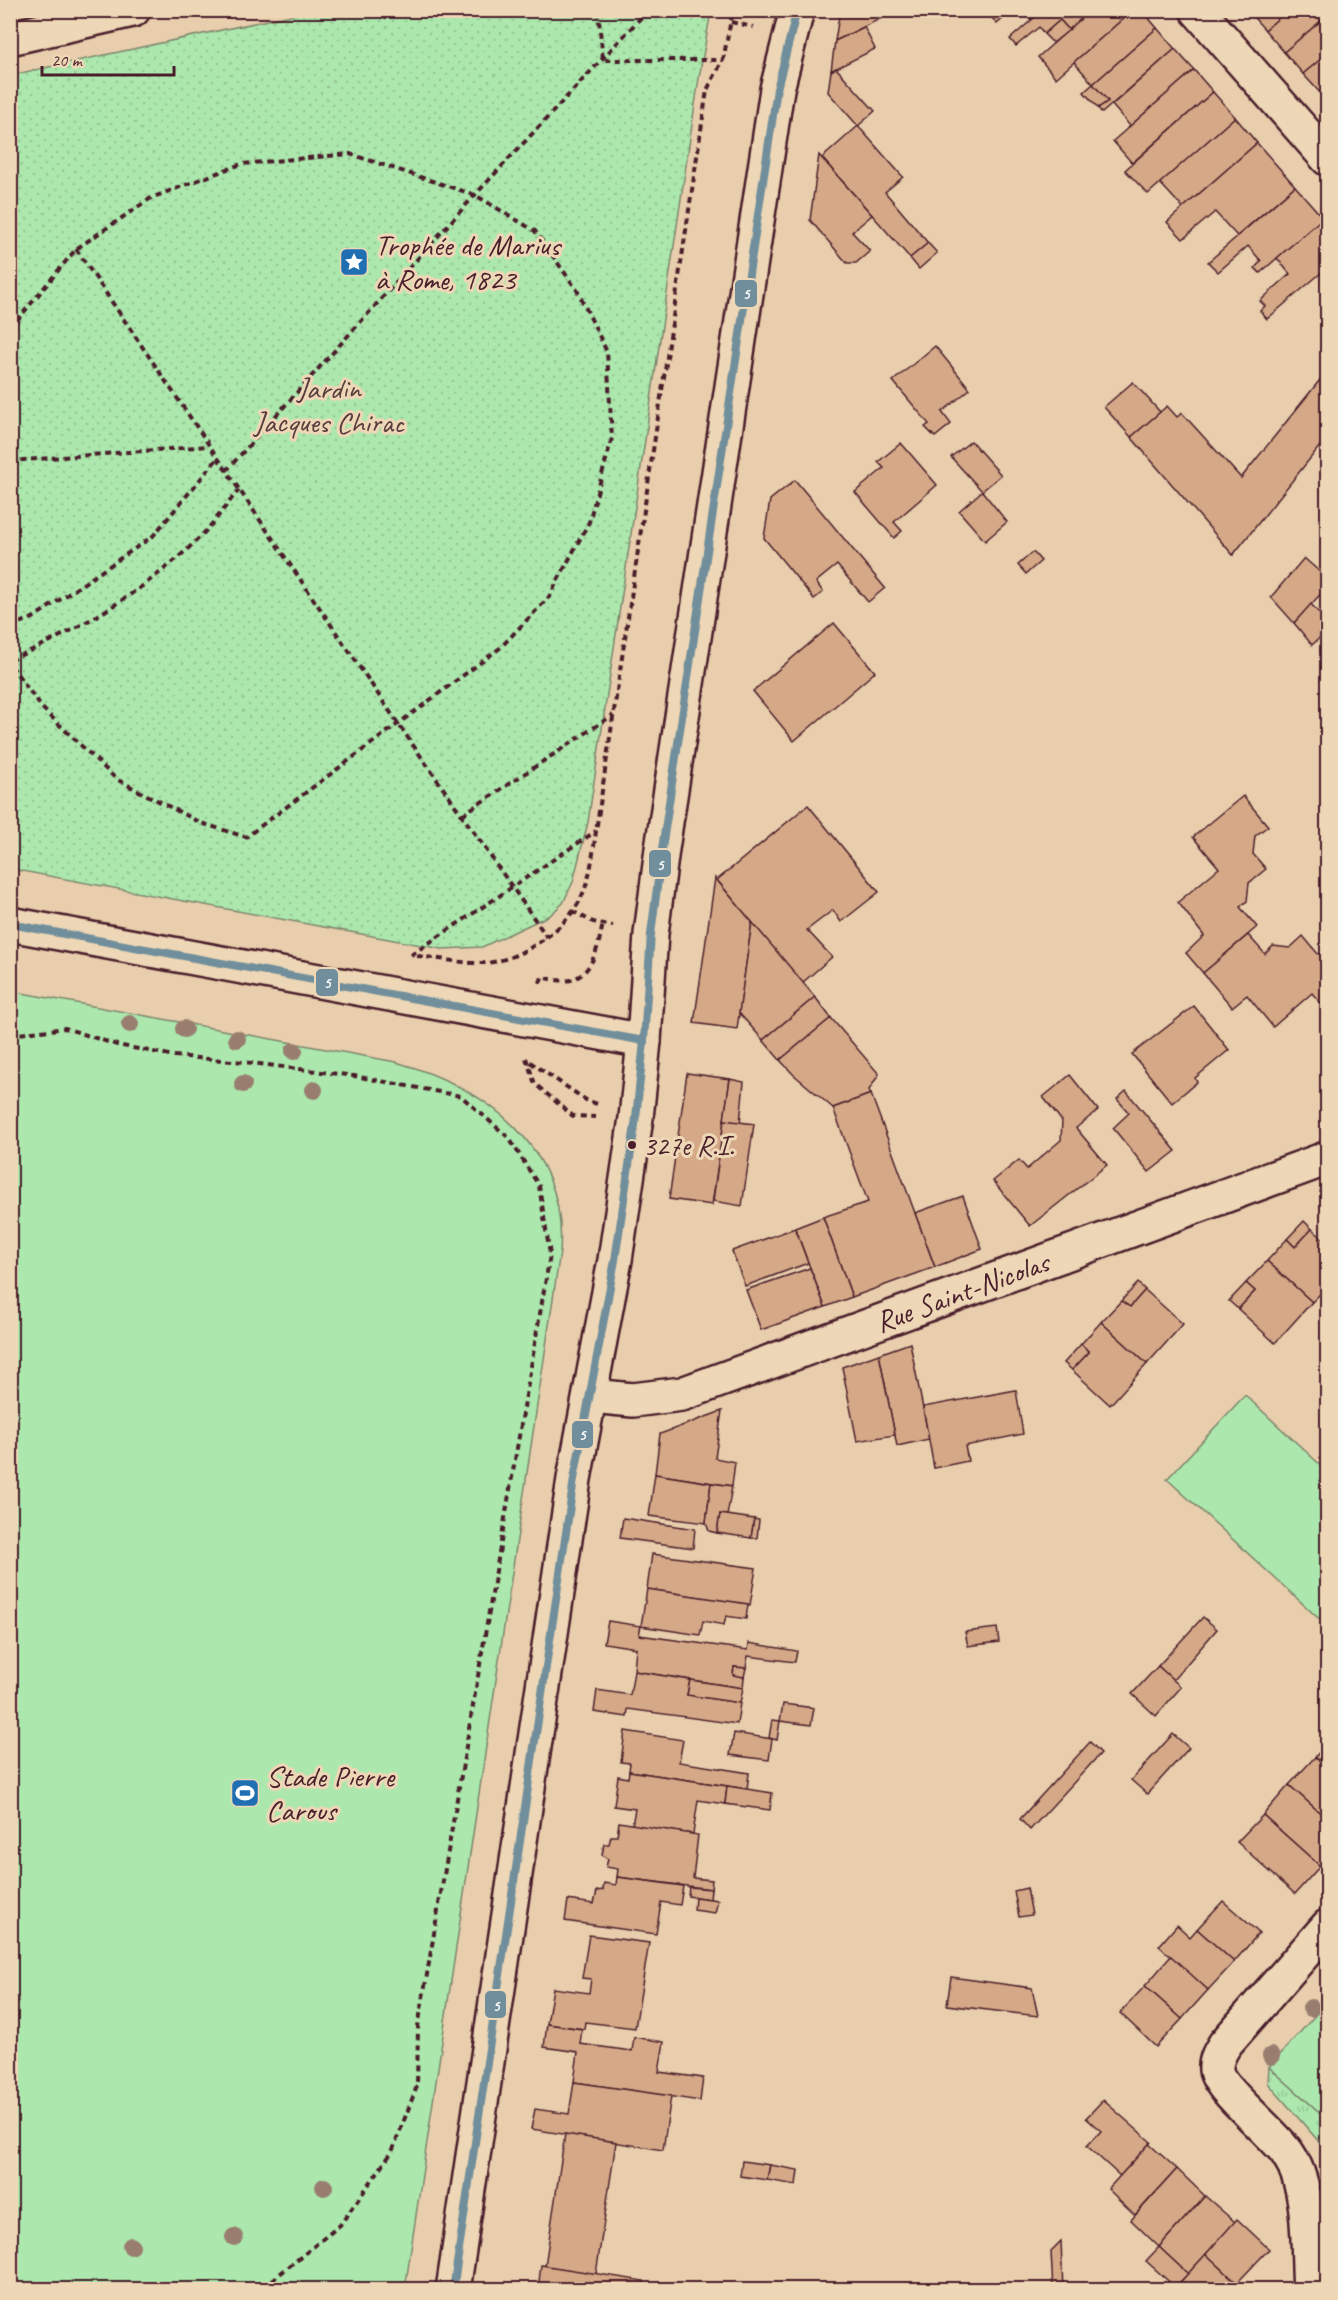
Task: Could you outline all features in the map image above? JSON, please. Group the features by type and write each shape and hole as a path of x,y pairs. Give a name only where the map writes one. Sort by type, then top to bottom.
{"street":[{"path":"10,38 133,10"},
{"path":"453,2289 574,1479 615,1260 636,1118 651,934 777,89 798,10"},
{"path":"1197,10 1328,159"},
{"path":"10,924 644,1041"},
{"name":"Rue Saint-Nicolas","path":"591,1396 633,1400 682,1394 1328,1158"},
{"path":"1310,2289 1304,2199 1295,2167 1279,2142 1226,2087 1216,2071 1219,2053 1225,2044 1328,1926"}],"path":[{"path":"598,10 603,60"},
{"path":"226,471 475,195 648,10"},
{"path":"399,953 486,963 517,954 547,937 562,925 581,899 589,872 596,831 707,90 723,60 733,10"},
{"path":"603,60 723,60"},
{"path":"10,329 76,249 151,198 241,164 350,154 475,195 535,231 577,290 607,352 612,438 589,522 549,597 500,648 246,837 201,823 116,779 42,708 10,662 99,614 156,576 201,536 239,490"},
{"path":"76,249 399,725 547,937"},
{"path":"10,461 208,446"},
{"path":"10,626 33,618 153,536 218,458"},
{"path":"462,815 613,715"},
{"path":"411,955 596,831"},
{"path":"572,911 593,922 603,923"},
{"path":"10,1035 65,1028 117,1045 175,1056 354,1076 461,1096 509,1138 539,1186 550,1255 418,2027 417,2086 392,2152 340,2225 260,2289"},
{"path":"520,1058 526,1059 586,1100 636,1118"},
{"path":"526,1059 534,1084 573,1116 636,1118"}],"green space":[{"name":"Jardin Jacques Chirac","path":"315,10 711,11 699,78 588,822 573,882 563,903 550,915 482,947 442,949 11,869 11,75"},
{"name":"Stade Pierre Carous","path":"11,991 396,1062 430,1073 490,1106 515,1127 536,1153 551,1182 559,1215 560,1252 405,2289 11,2289"},
{"path":"1245,1395 1327,1471 1327,1626 1167,1479"},
{"path":"1327,2002 1327,2119 1269,2067"},
{"path":"1269,2067 1327,2119 1327,2160 1320,2143 1268,2083"}],"building":[{"path":"840,10 883,10 886,16 835,41"},
{"path":"991,10 1013,10 997,24 988,13"},
{"path":"1023,10 1043,10 1031,20"},
{"path":"1043,10 1091,10 1069,30 1060,20 1044,34 1039,27 1016,46 1010,39"},
{"path":"1091,10 1133,10 1056,78 1038,57"},
{"path":"1133,10 1142,10 1157,28 1093,84 1074,62"},
{"path":"1247,10 1288,10 1265,30"},
{"path":"1288,10 1328,10 1328,15 1284,52 1265,30"},
{"path":"1328,15 1328,53 1303,74 1284,52"},
{"path":"1060,20 1069,30 1053,43 1044,34"},
{"path":"864,27 875,49 831,71 835,41"},
{"path":"1157,28 1175,49 1102,113 1098,108 1108,101 1093,84"},
{"path":"1175,49 1194,70 1130,126 1112,105"},
{"path":"1328,53 1328,94 1324,97 1303,74"},
{"path":"836,68 875,111 858,126 828,92 831,71"},
{"path":"1194,70 1213,92 1132,163 1113,141"},
{"path":"1093,84 1108,101 1098,108 1084,92"},
{"path":"1213,92 1235,117 1148,194 1125,170"},
{"path":"1235,117 1257,143 1183,208 1160,183"},
{"path":"858,126 903,177 885,192 928,243 910,258 822,158"},
{"path":"1257,143 1295,186 1237,236 1215,212 1183,239 1167,222"},
{"path":"819,155 872,215 852,232 870,251 856,263 847,263 810,220"},
{"path":"1295,186 1323,218 1260,273 1255,268 1261,261 1248,246 1218,272 1208,262"},
{"path":"1323,218 1328,223 1328,267 1267,319 1260,311 1265,306 1260,301 1290,274 1277,258"},
{"path":"928,243 937,253 919,269 910,258"},
{"path":"935,346 970,389 942,412 951,424 935,437 925,427 929,424 893,381"},
{"path":"1328,370 1328,436 1233,555 1131,437 1167,406 1177,417 1182,413 1241,478"},
{"path":"1133,382 1160,412 1131,437 1104,407"},
{"path":"971,441 1001,475 982,491 951,457"},
{"path":"901,443 937,485 894,522 902,531 894,538 855,492 884,468 878,462"},
{"path":"795,480 885,588 868,602 837,565 816,582 823,592 814,599 764,538 770,500"},
{"path":"982,491 1007,522 985,541 959,511"},
{"path":"1033,552 1041,561 1026,574 1018,565"},
{"path":"1304,558 1328,579 1328,586 1294,623 1271,597"},
{"path":"1311,604 1328,623 1328,630 1312,645 1294,623"},
{"path":"834,623 875,672 794,741 753,691"},
{"path":"1243,796 1268,826 1255,836 1253,854 1266,869 1249,883 1247,901 1240,907 1257,927 1203,973 1186,953 1204,936 1178,902 1219,868 1193,837"},
{"path":"808,805 879,892 841,922 833,910 807,930 832,957 802,983 717,880"},
{"path":"715,878 752,922 737,1029 694,1023"},
{"path":"752,922 815,997 763,1040 739,1013"},
{"path":"1248,935 1265,954 1273,946 1290,948 1303,936 1318,954 1328,953 1328,1012 1312,993 1273,1027 1247,995 1232,1007 1203,973"},
{"path":"815,997 831,1018 780,1060 763,1040"},
{"path":"1194,1006 1229,1050 1195,1078 1197,1082 1172,1103 1132,1054"},
{"path":"831,1018 879,1074 869,1090 871,1094 833,1108 780,1060"},
{"path":"687,1073 730,1079 712,1205 669,1199"},
{"path":"1070,1075 1098,1110 1076,1128 1107,1165 1030,1226 993,1181 1019,1160 1027,1169 1061,1140 1062,1121 1043,1097"},
{"path":"730,1079 744,1082 740,1123 724,1120"},
{"path":"1126,1091 1176,1151 1149,1172 1113,1128 1129,1113 1117,1099"},
{"path":"871,1094 935,1267 852,1297 823,1217 868,1202 833,1108"},
{"path":"724,1120 754,1124 742,1206 713,1201"},
{"path":"963,1196 982,1249 935,1267 915,1213"},
{"path":"823,1217 852,1297 825,1307 795,1228"},
{"path":"1304,1221 1312,1229 1295,1247 1287,1239"},
{"path":"795,1228 808,1263 745,1286 732,1251"},
{"path":"1312,1229 1328,1243 1328,1286 1312,1302 1267,1261 1287,1239 1295,1247"},
{"path":"1267,1261 1312,1302 1275,1343 1238,1309 1255,1291 1246,1283"},
{"path":"810,1268 825,1307 761,1330 746,1290"},
{"path":"1138,1283 1145,1290 1130,1307 1121,1301"},
{"path":"1246,1283 1255,1291 1238,1309 1229,1301"},
{"path":"1145,1290 1183,1324 1147,1364 1101,1322 1121,1301 1130,1307"},
{"path":"1101,1322 1147,1364 1110,1405 1072,1370 1089,1352 1081,1344"},
{"path":"910,1343 929,1439 897,1446 879,1354"},
{"path":"1081,1344 1089,1352 1072,1370 1064,1363"},
{"path":"879,1354 895,1435 857,1441 842,1367"},
{"path":"1016,1390 1023,1434 965,1446 968,1461 934,1468 923,1407"},
{"path":"722,1411 715,1458 735,1462 732,1486 655,1474 660,1434"},
{"path":"655,1474 711,1483 706,1523 649,1516"},
{"path":"711,1483 732,1486 727,1516 720,1514 717,1533 709,1531 706,1523"},
{"path":"720,1514 754,1519 751,1538 717,1533"},
{"path":"623,1518 695,1529 693,1548 620,1538"},
{"path":"754,1519 759,1520 757,1538 751,1538"},
{"path":"652,1554 756,1568 750,1605 647,1589"},
{"path":"647,1589 748,1604 746,1619 726,1616 724,1625 703,1621 700,1635 641,1626"},
{"path":"1203,1617 1217,1629 1173,1680 1158,1666"},
{"path":"608,1621 641,1626 639,1635 748,1650 749,1643 797,1651 795,1662 748,1656 746,1668 734,1667 733,1675 744,1677 743,1688 634,1671 636,1648 604,1643"},
{"path":"997,1628 999,1642 968,1646 965,1632"},
{"path":"1158,1666 1181,1687 1156,1716 1132,1694"},
{"path":"734,1667 746,1668 744,1677 733,1675"},
{"path":"634,1671 690,1680 687,1695 740,1703 737,1724 628,1709 627,1717 594,1712 597,1690 630,1695"},
{"path":"690,1680 743,1688 740,1703 687,1695"},
{"path":"783,1704 814,1708 811,1725 780,1721"},
{"path":"772,1720 780,1721 777,1740 769,1738"},
{"path":"625,1731 683,1740 679,1762 749,1773 747,1789 629,1771 630,1763 621,1762"},
{"path":"734,1733 772,1739 769,1760 730,1755"},
{"path":"1173,1734 1189,1748 1147,1794 1131,1780"},
{"path":"1090,1742 1101,1753 1030,1830 1020,1819"},
{"path":"1328,1743 1328,1768 1315,1757"},
{"path":"1315,1757 1328,1768 1328,1820 1289,1785"},
{"path":"629,1771 727,1786 725,1804 698,1800 693,1834 632,1825 635,1809 614,1806 618,1776 628,1778"},
{"path":"1289,1785 1328,1820 1328,1858 1320,1866 1263,1815"},
{"path":"727,1786 772,1793 770,1810 725,1804"},
{"path":"1263,1815 1320,1866 1295,1894 1237,1842"},
{"path":"619,1822 698,1835 693,1878 712,1880 711,1889 617,1877 618,1869 606,1867 608,1859 602,1855 604,1844 609,1844 611,1836 617,1836"},
{"path":"617,1877 683,1886 680,1905 661,1902 656,1934 565,1921 568,1900 594,1904 597,1891 603,1890 604,1883 616,1885"},
{"path":"689,1887 711,1889 710,1899 688,1896"},
{"path":"1027,1888 1032,1915 1019,1917 1014,1891"},
{"path":"695,1897 718,1900 715,1913 694,1910"},
{"path":"1223,1901 1259,1933 1234,1962 1197,1929"},
{"path":"1177,1925 1190,1937 1197,1929 1234,1962 1208,1990 1159,1946"},
{"path":"589,1935 649,1943 635,2028 585,2022 584,2029 547,2024 553,1988 589,1993 591,1979 582,1978"},
{"path":"1171,1956 1208,1990 1182,2019 1145,1986"},
{"path":"951,1977 1032,1988 1038,2016 947,2005"},
{"path":"1145,1986 1182,2019 1156,2047 1120,2013"},
{"path":"547,2024 582,2029 580,2044 632,2051 634,2037 664,2042 659,2072 703,2078 700,2101 574,2082 578,2052 544,2047"},
{"path":"574,2082 671,2096 663,2150 531,2129 535,2109 569,2114"},
{"path":"1103,2100 1151,2142 1120,2176 1087,2146 1101,2131 1086,2118"},
{"path":"565,2134 616,2142 596,2274 545,2266"},
{"path":"1149,2144 1177,2169 1135,2215 1108,2189"},
{"path":"742,2161 770,2165 767,2180 740,2176"},
{"path":"770,2165 798,2170 796,2185 767,2180"},
{"path":"1177,2169 1205,2196 1159,2247 1131,2220"},
{"path":"1205,2196 1235,2222 1188,2274 1159,2247"},
{"path":"1237,2219 1269,2249 1237,2283 1206,2254"},
{"path":"1061,2241 1063,2290 1053,2290 1051,2251"},
{"path":"1159,2247 1188,2274 1175,2287 1146,2261"},
{"path":"1206,2254 1237,2283 1231,2290 1173,2290"},
{"path":"541,2265 644,2281 642,2290 538,2290"}],"transit line":[{"name":"5","path":"453,2290 574,1479 615,1260 636,1118 651,934 662,849 777,89 797,10"},
{"name":"5","path":"10,924 644,1041"}],"place":[{"name":"Trophée de Marius à Rome, 1823","path":"354,262"},
{"name":"327e R.I.","path":"632,1145"},
{"name":"Stade Pierre Carous","path":"245,1793"}]}
